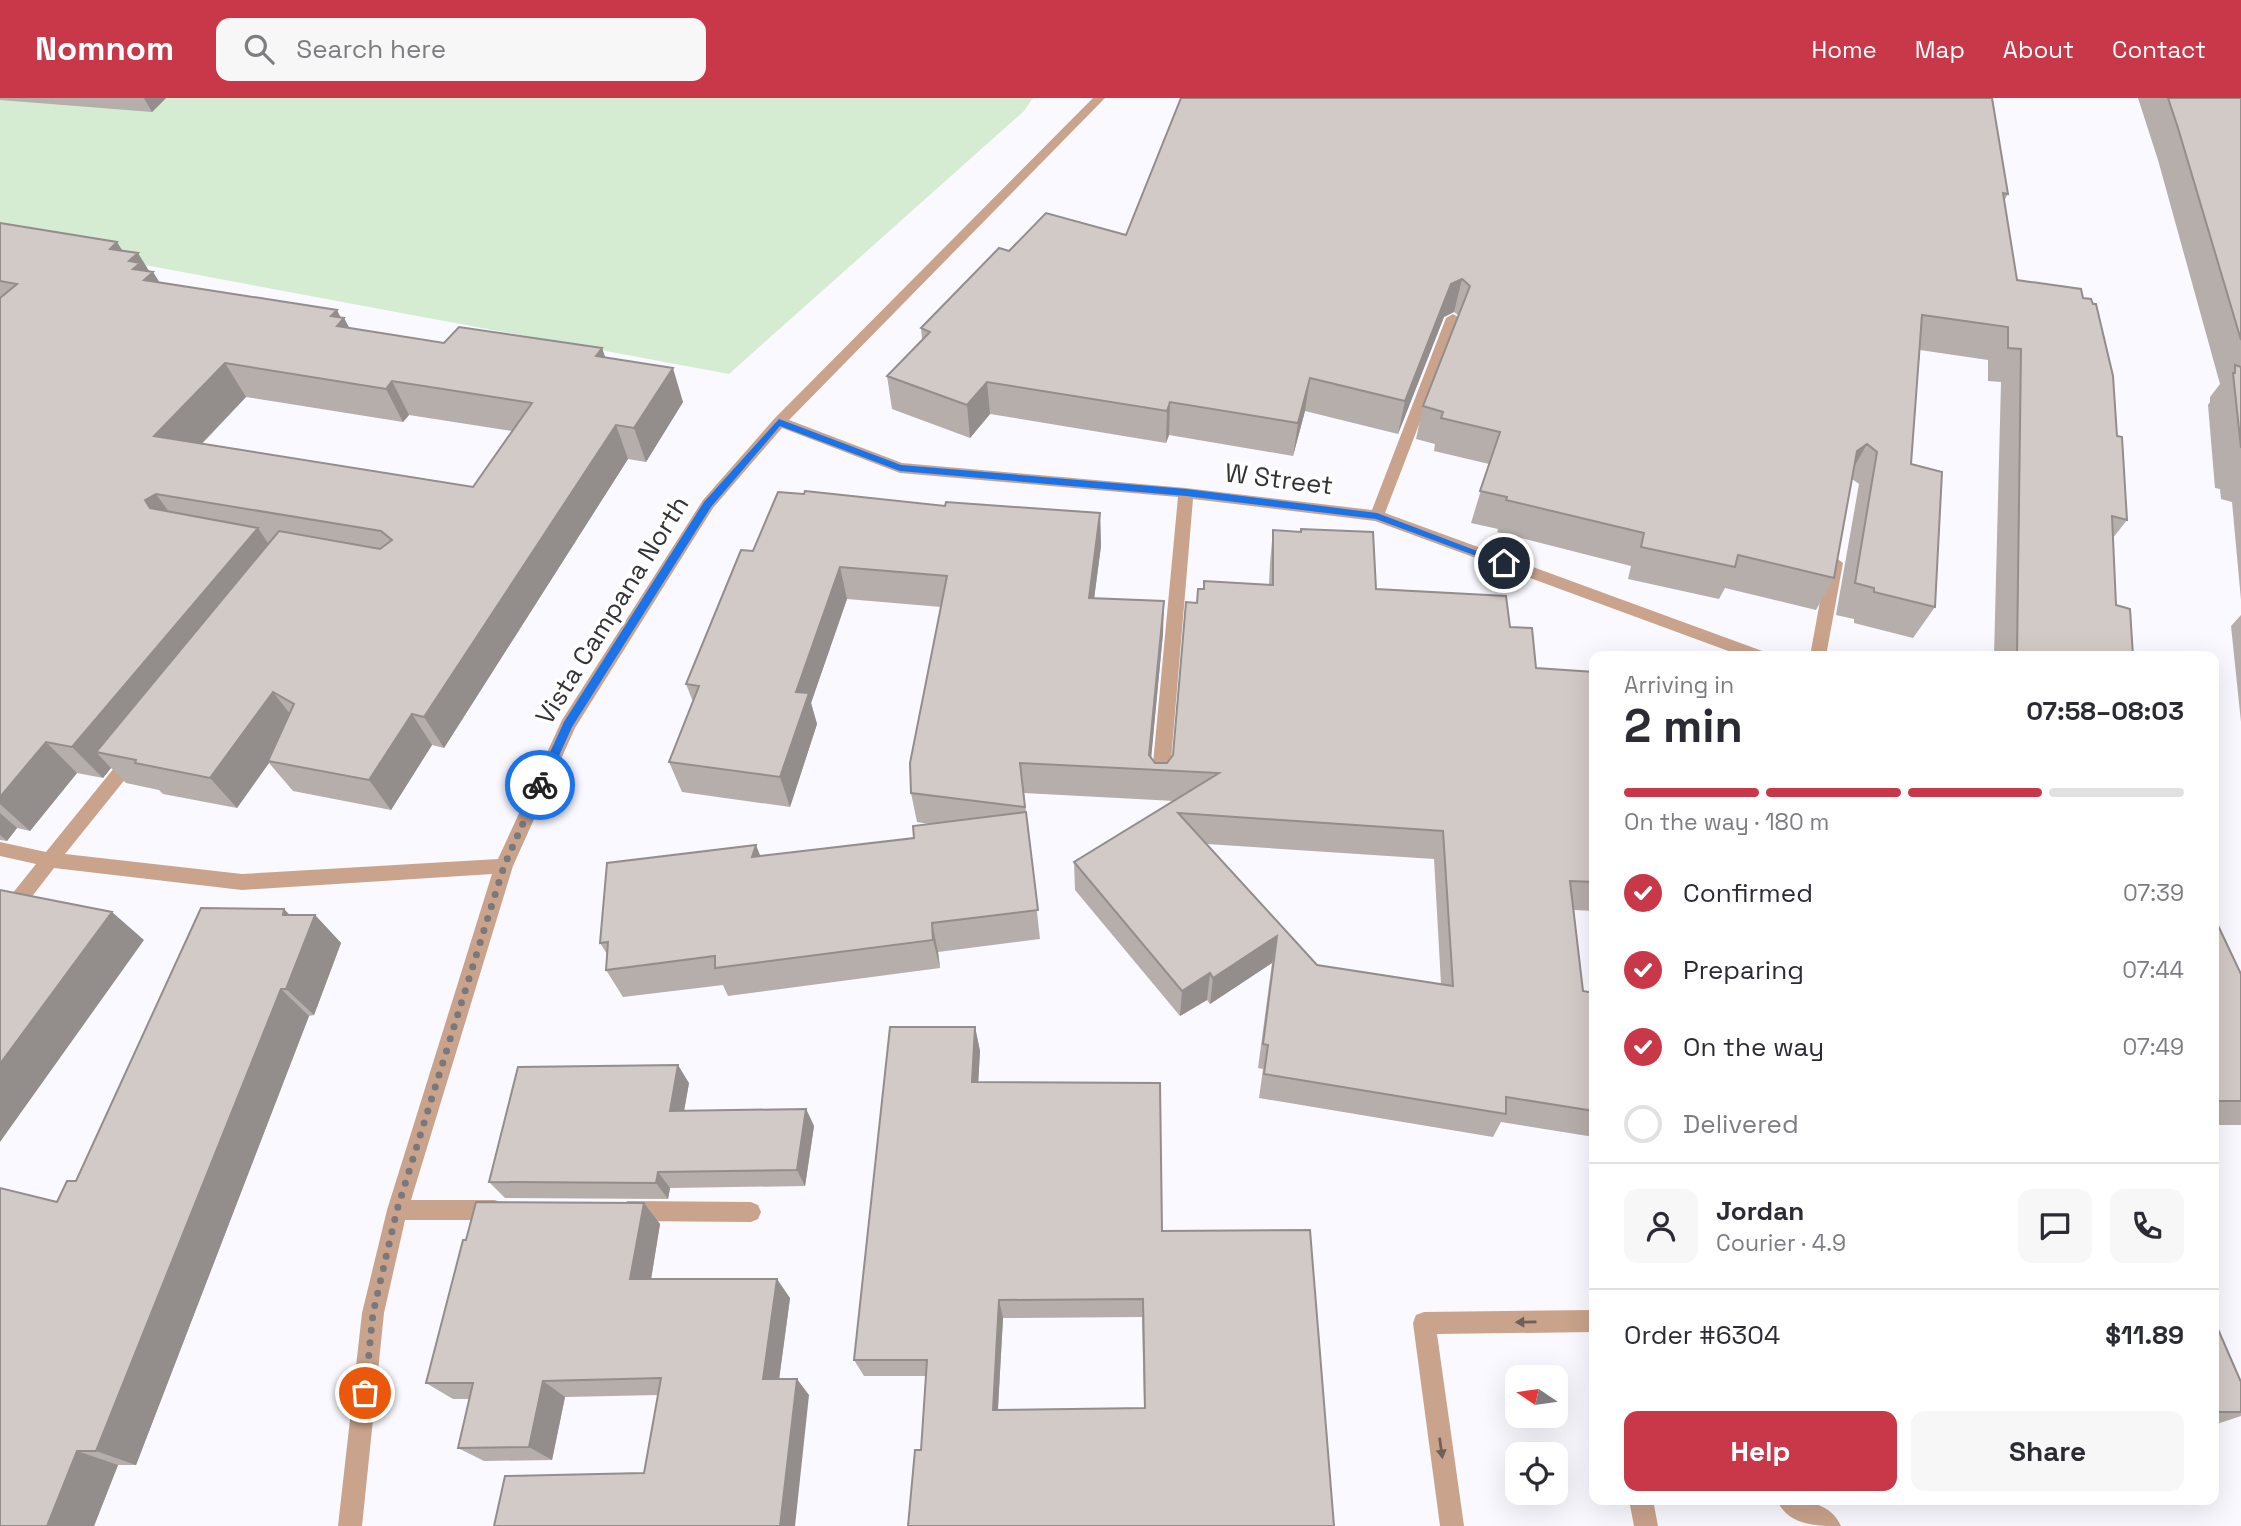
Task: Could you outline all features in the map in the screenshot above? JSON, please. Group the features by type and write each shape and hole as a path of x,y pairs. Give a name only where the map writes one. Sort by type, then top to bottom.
{"street":[{"name":"Vista Campana North","path":"350,1526 373,1313 397,1210 504,866 568,725 708,504 779,422 1099,98"},
{"path":"1377,516 1453,318"},
{"name":"W Street","path":"779,422 900,468 1186,493 1377,516 1745,651"},
{"path":"1160,785 1186,493"},
{"path":"1819,651 1837,550"},
{"path":"0,923 144,744"},
{"path":"0,849 50,860 242,882 504,866"},
{"path":"397,1210 520,1211"},
{"path":"601,1211 751,1212"},
{"path":"1452,1526 1424,1323 1589,1321"},
{"path":"1642,1505 1646,1526"},
{"path":"1796,1505 1829,1526"}],"green space":[{"path":"0,98 1033,98 1024,111 729,374 0,238"}],"building":[{"path":"1181,98 1992,98 2008,194 2003,193 2017,280 2081,289 2083,298 2091,299 2093,304 2096,304 2113,376 2117,436 2122,437 2127,520 2112,516 2116,605 2130,609 2133,651 2017,651 2021,349 2008,348 2008,327 1922,315 1911,464 1942,472 1935,607 1874,592 1874,588 1855,583 1877,452 1867,444 1857,451 1834,578 1738,555 1735,567 1641,547 1644,533 1506,500 1507,497 1480,491 1500,432 1441,418 1443,412 1423,406 1470,286 1462,279 1451,284 1405,401 1310,378 1298,423 1170,402 1167,411 987,382 967,405 887,376 930,332 921,328 999,248 1009,251 1046,213 1126,235"},
{"path":"2168,98 2241,98 2241,340 2178,128"},
{"path":"0,223 117,242 110,249 138,253 129,261 140,263 133,269 153,272 144,280 337,310 331,316 344,318 337,326 444,343 459,327 602,348 596,356 673,368 634,428 616,425 424,717 412,714 369,780 268,761 294,704 273,692 210,778 96,752 279,531 380,549 392,540 381,531 156,494 145,500 150,508 258,528 72,747 46,742 0,797 0,298 17,284 0,281","holes":["225,363 386,389 392,381 532,403 473,487 154,436"]},
{"path":"2235,365 2241,367 2241,448 2233,373"},
{"path":"805,491 945,506 946,502 1100,513 1089,598 1164,601 1149,755 1155,763 1167,763 1173,755 1186,602 1197,603 1198,589 1204,589 1204,581 1273,585 1273,530 1373,532 1376,589 1506,596 1510,627 1532,628 1536,668 1589,672 1589,882 1570,881 1583,991 1589,992 1589,1110 1506,1097 1506,1114 1264,1074 1268,1045 1263,1044 1277,936 1213,978 1210,973 1182,991 1074,862 1219,773 1020,763 1025,807 911,793 910,763 947,576 840,567 796,692 809,693 780,777 669,762 699,686 686,684 741,550 753,551 778,492 804,494","holes":["1178,813 1443,831 1453,986 1317,965"]},
{"path":"1026,812 1038,910 932,923 933,940 715,968 715,956 606,970 608,942 600,943 607,863 756,845 752,857 914,838 913,826"},
{"path":"0,890 112,912 0,1064"},
{"path":"201,908 284,909 283,915 315,915 286,989 281,989 96,1451 77,1451 47,1526 0,1526 0,1188 57,1202 67,1181 76,1181"},
{"path":"2219,928 2241,974 2241,1101 2219,1101"},
{"path":"890,1027 975,1027 972,1082 1160,1083 1162,1231 1310,1230 1334,1526 908,1526 915,1450 921,1450 927,1360 854,1360","holes":["1143,1299 1145,1408 993,1410 999,1300"]},
{"path":"678,1065 670,1111 806,1109 797,1170 658,1172 656,1183 489,1182 518,1067"},
{"path":"476,1202 644,1203 630,1279 777,1279 763,1379 797,1379 780,1526 494,1526 505,1476 644,1473 661,1378 543,1381 529,1447 458,1448 473,1383 426,1383 463,1240 466,1240"},
{"path":"2219,1331 2241,1382 2241,1412 2219,1412"}],"way so far":[{"path":"365,1393 373,1313 397,1210 504,866 540,785"}],"route":[{"path":"540,785 568,725 708,504 779,422 900,468 1186,493 1377,516 1504,563"}]}
